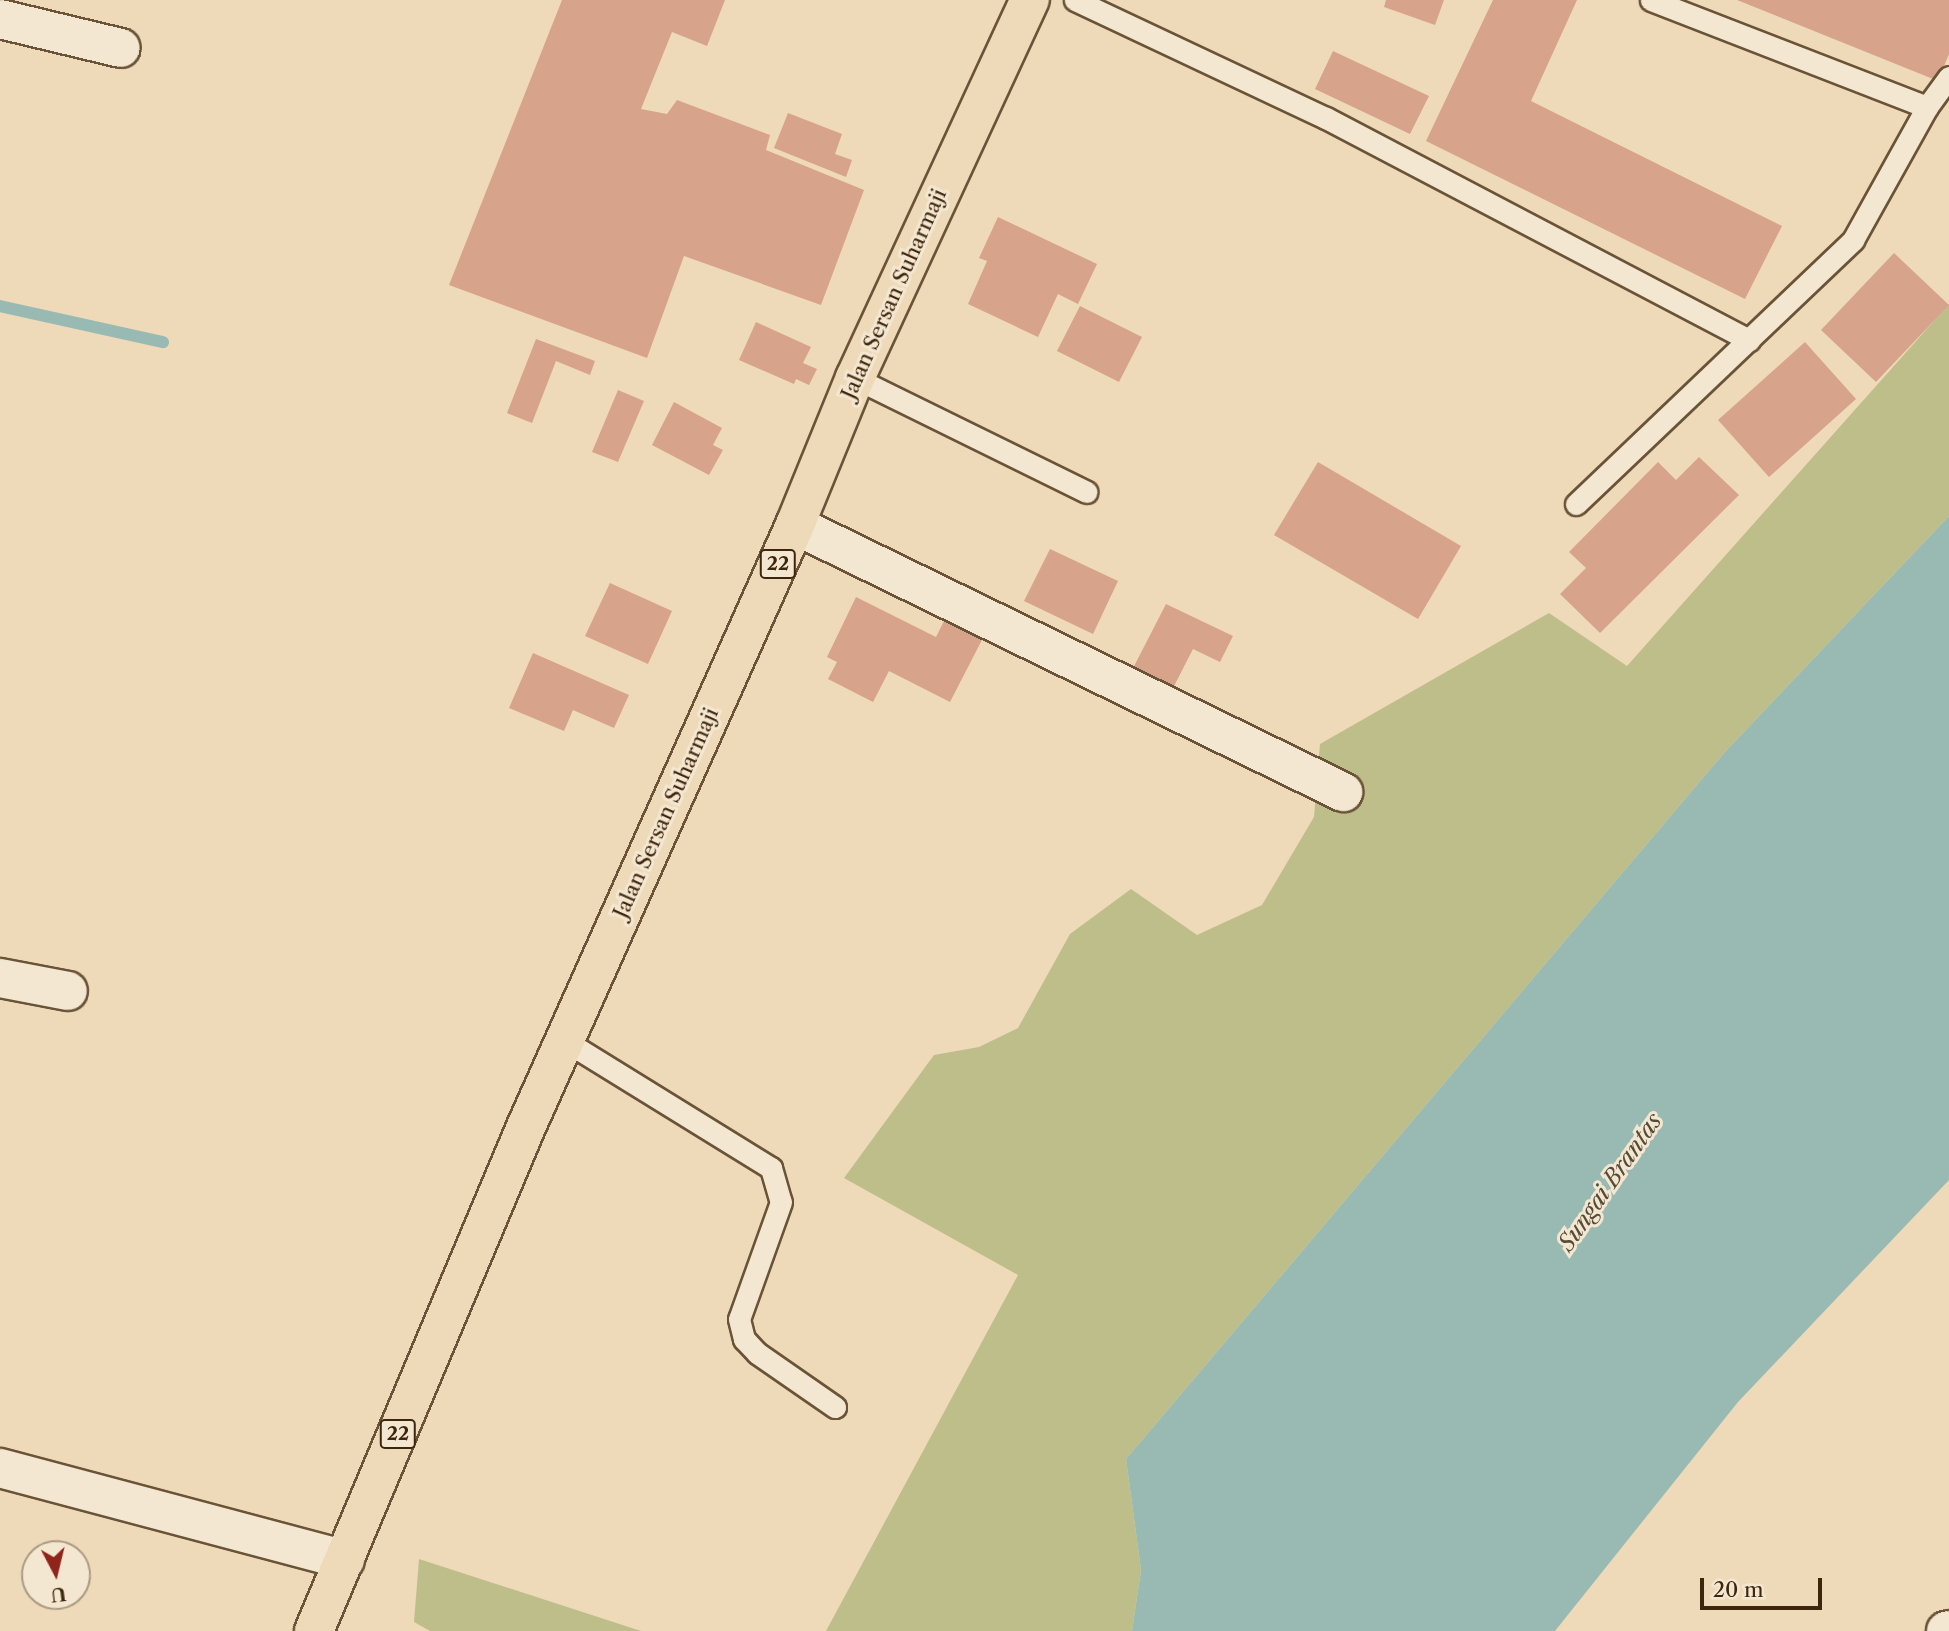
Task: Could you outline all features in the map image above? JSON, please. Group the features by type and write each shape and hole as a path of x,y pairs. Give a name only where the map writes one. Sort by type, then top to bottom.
{"highway":[{"name":"Jalan Sersan Suharmaji","path":"314,1631 526,1127 567,1042 795,526 855,378 1030,0"}],"street":[{"path":"0,19 121,48"},
{"path":"795,526 1343,792"},
{"path":"0,978 68,991"},
{"path":"0,1468 345,1560"}],"lane":[{"path":"1075,0 1326,118 1749,340"},
{"path":"1651,0 1927,107"},
{"path":"1576,504 1853,240 1927,107 1949,78"},
{"path":"855,378 1087,492"},
{"path":"567,1042 771,1168 781,1202 739,1319 744,1339 757,1353 835,1407"}],"green space":[{"path":"1949,304 1949,516 1724,753 1126,1459 1141,1570 1132,1631 826,1631 1018,1275 844,1178 934,1055 979,1047 1018,1028 1070,934 1131,889 1197,935 1262,905 1314,817 1320,744 1549,613 1627,666"},
{"path":"419,1559 641,1631 430,1631 414,1622"}],"water":[{"name":"Sungai Brantas","path":"1949,516 1949,1180 1738,1402 1555,1631 1132,1631 1141,1570 1126,1459 1724,753"}],"building":[{"path":"562,0 725,0 707,46 672,32 641,109 667,114 677,100 770,135 766,150 864,190 821,305 684,256 647,358 449,285"},
{"path":"1386,0 1444,0 1435,25 1384,7"},
{"path":"1493,0 1577,0 1531,101 1782,226 1745,299 1426,141"},
{"path":"1737,0 1949,0 1949,54 1938,81"},
{"path":"1333,51 1429,96 1410,134 1315,89"},
{"path":"788,113 842,134 835,154 852,160 846,177 774,148"},
{"path":"998,217 1097,264 1078,304 1058,294 1038,337 968,304 987,261 979,258"},
{"path":"1894,253 1949,305 1876,382 1821,330"},
{"path":"1080,306 1142,337 1119,382 1057,351"},
{"path":"756,322 811,347 803,363 817,369 809,385 796,379 794,384 739,360"},
{"path":"536,339 595,361 590,375 556,361 532,423 507,413"},
{"path":"1805,342 1856,399 1769,477 1718,420"},
{"path":"618,390 644,401 618,462 592,452"},
{"path":"674,402 722,428 713,445 723,450 709,475 652,445"},
{"path":"1699,457 1739,495 1600,633 1560,594 1586,568 1569,552 1658,462 1676,480"},
{"path":"1318,462 1461,546 1418,619 1274,535"},
{"path":"1050,549 1118,581 1093,634 1024,601"},
{"path":"610,583 672,611 648,664 585,636"},
{"path":"856,597 936,637 946,617 984,636 950,702 889,671 873,702 828,679 837,662 827,657"},
{"path":"1166,604 1233,636 1220,662 1193,649 1170,694 1130,674"},
{"path":"533,653 629,695 614,728 573,710 564,731 509,708"}],"waterway":[{"path":"0,306 163,342"}]}
